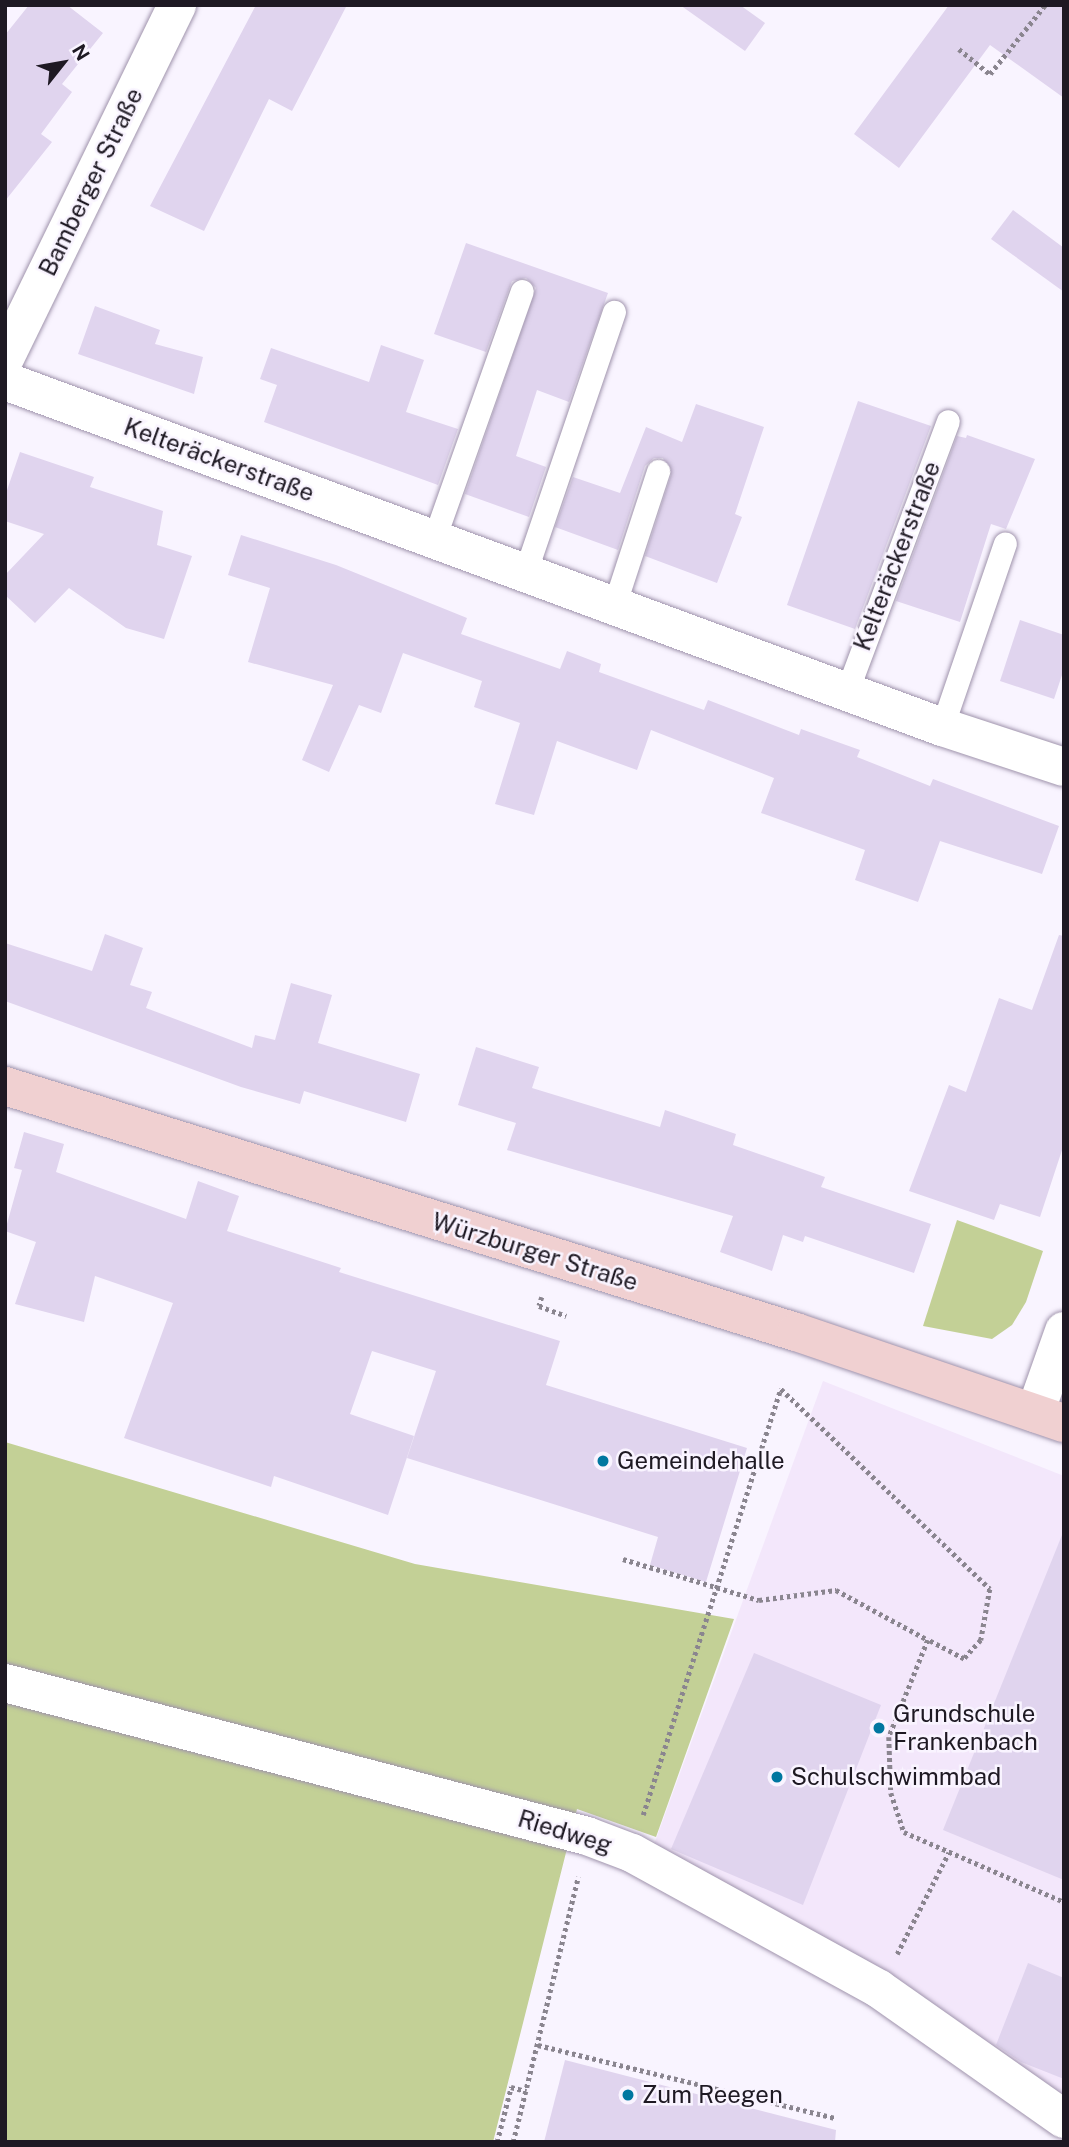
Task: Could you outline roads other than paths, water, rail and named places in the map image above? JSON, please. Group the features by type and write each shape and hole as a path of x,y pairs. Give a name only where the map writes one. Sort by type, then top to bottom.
{"main road":[{"name":"Würzburger Straße","path":"5,1086 796,1332 1049,1418"}],"street":[{"name":"Bamberger Straße","path":"5,358 175,6"},
{"name":"Kelteräckerstraße","path":"5,381 942,727 1064,768"},
{"path":"1049,1418 1064,1331"},
{"name":"Riedweg","path":"5,1683 587,1836 632,1853 879,1989 1064,2119"}],"lane":[{"path":"434,539 522,291"},
{"path":"525,573 614,312"},
{"name":"Kelteräckerstraße","path":"847,691 948,421"},
{"path":"614,606 657,471"},
{"path":"942,727 1005,543"}],"place":[{"name":"Gemeindehalle","path":"603,1461"},
{"name":"Grundschule Frankenbach","path":"879,1728"},
{"name":"Schulschwimmbad","path":"777,1777"},
{"name":"Zum Reegen","path":"628,2095"}]}
